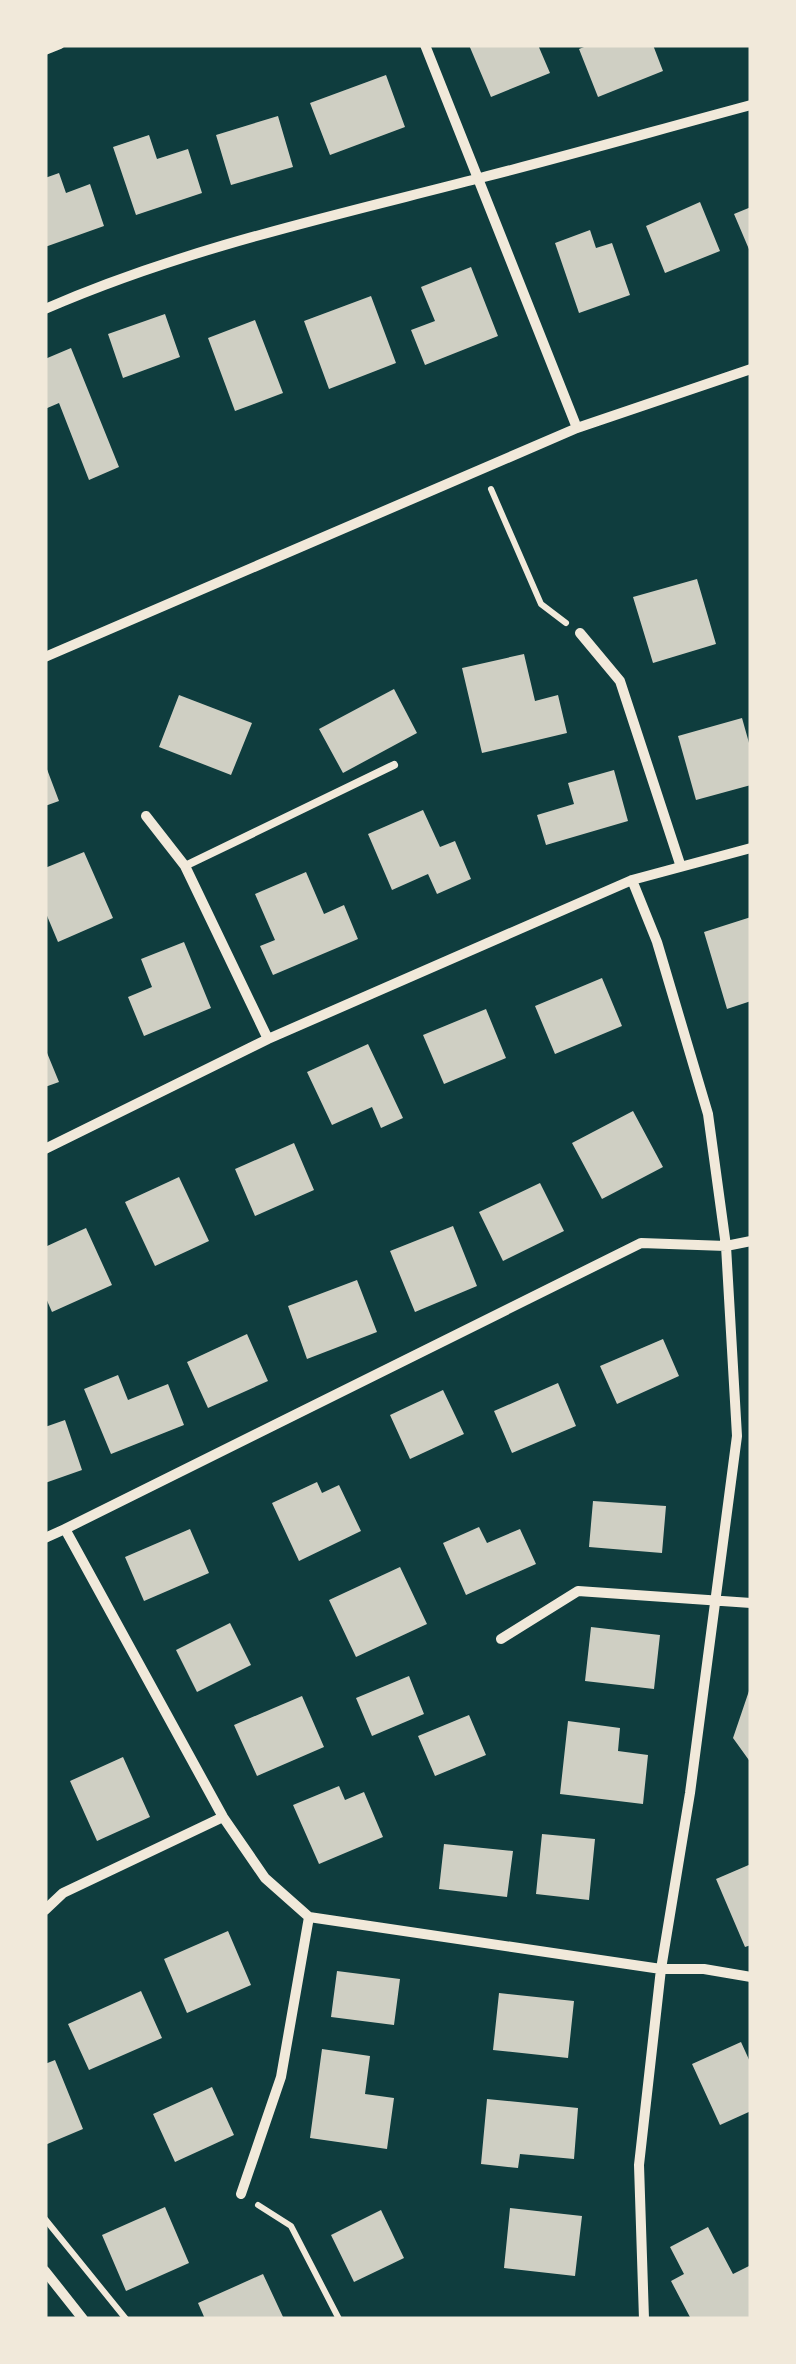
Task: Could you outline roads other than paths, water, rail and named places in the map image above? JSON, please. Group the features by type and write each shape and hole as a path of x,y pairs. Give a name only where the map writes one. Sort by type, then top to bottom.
{"street":[{"path":"425,45 577,428"},
{"path":"45,308 103,284 304,220 479,179 751,105"},
{"path":"45,657 577,428 751,369"},
{"path":"580,633 620,681 680,864"},
{"path":"146,816 185,866 268,1039"},
{"path":"45,1149 268,1039 632,880 751,848"},
{"path":"632,880 657,942 708,1114 726,1246 737,1436 661,1969 640,2165 644,2319"},
{"path":"45,1538 642,1243 726,1246 751,1241"},
{"path":"65,1529 222,1817 265,1878 308,1917 661,1969 751,1977"},
{"path":"501,1638 578,1591 751,1603"},
{"path":"45,1910 63,1893 222,1817"},
{"path":"241,2194 281,2077 308,1917"},
{"path":"45,2271 83,2319"}],"lane":[{"path":"45,51 60,45"},
{"path":"185,866 394,764"}]}
